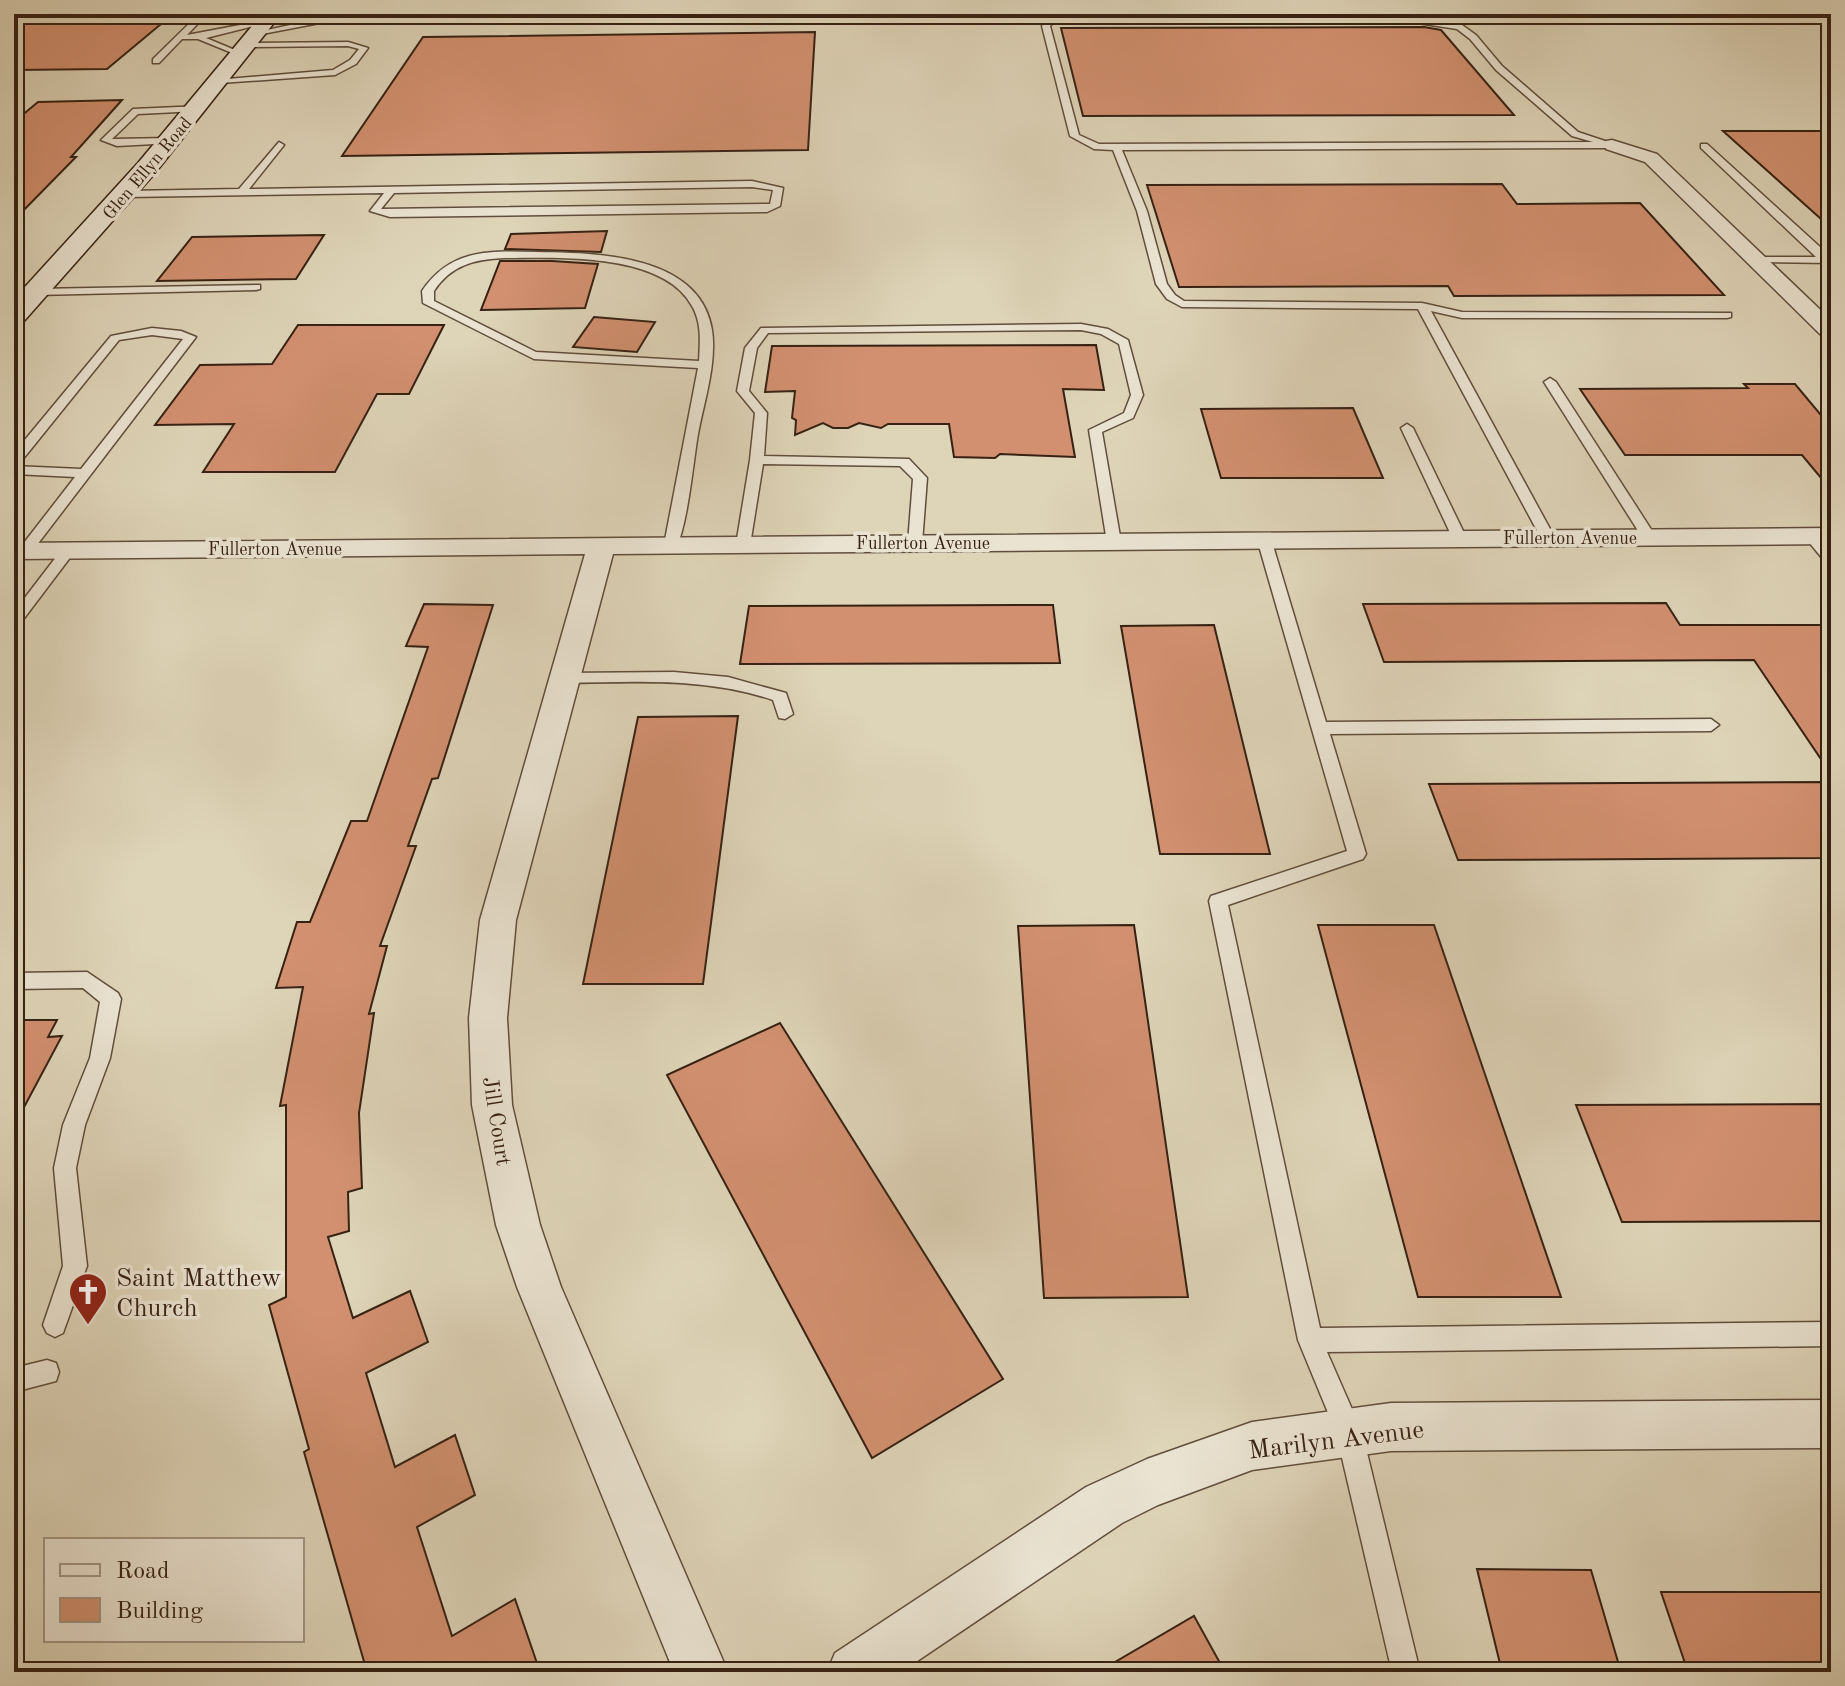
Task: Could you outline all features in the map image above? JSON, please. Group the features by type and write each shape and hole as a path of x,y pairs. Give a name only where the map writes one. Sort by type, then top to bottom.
{"street":[{"name":"Glen Ellyn Road","path":"14,315 127,194 256,34"},
{"path":"1612,145 1651,158 1831,332"},
{"name":"Fullerton Avenue","path":"20,551 1821,536"},
{"name":"Jill Court","path":"601,547 498,920 488,1018 492,1105 518,1225 539,1287 701,1672"},
{"name":"Marilyn Avenue","path":"854,1672 1104,1505 1147,1484 1252,1446 1391,1427 1831,1424"}],"lane":[{"path":"156,61 203,14"},
{"path":"306,14 337,17 637,14"},
{"path":"1078,16 1222,16 1391,17 1459,27 1499,68 1575,134 1612,145 1097,147 1075,136 1046,26 1050,21 1078,16"},
{"path":"180,37 256,34 337,17"},
{"path":"198,37 256,34 364,48 353,62 335,72 220,80"},
{"path":"171,141 117,143 106,140 136,111 198,108"},
{"path":"241,193 279,145"},
{"path":"1704,146 1828,260"},
{"path":"1117,148 1142,211 1162,284 1182,304 1422,306 1462,315 1727,315"},
{"path":"127,194 752,184 778,188 775,206 767,209 390,214 375,211 390,191"},
{"path":"671,545 705,365 708,328 686,289 650,268 620,259 580,255 473,257 440,273 428,291 429,303 439,311 478,326 534,355 705,365"},
{"path":"1757,260 1828,260"},
{"path":"36,292 256,287"},
{"path":"1422,306 1548,538"},
{"path":"743,545 761,413 743,391 751,348 765,330 1081,327 1104,331 1124,342 1137,395 1129,415 1095,430 1114,542"},
{"path":"14,461 115,338 134,332 175,332 190,337 20,551"},
{"path":"1550,382 1649,537"},
{"path":"1407,428 1460,539"},
{"path":"757,460 904,462 920,478 915,543"},
{"path":"14,470 85,473"},
{"path":"1821,536 1831,560"},
{"path":"1264,539 1357,854 1218,901 1310,1340 1349,1432 1406,1672"},
{"path":"14,622 68,551"},
{"path":"565,678 695,678 746,683 780,697 785,714"},
{"path":"1321,728 1711,725"},
{"path":"14,981 87,980 111,999 100,1058 74,1125 65,1168 75,1266 55,1325"},
{"path":"1310,1340 1831,1334"},
{"path":"14,1380 47,1372"}],"building":[{"path":"14,14 173,14 107,69 14,70"},
{"path":"1424,27 1441,30 1514,115 1083,116 1061,28"},
{"path":"815,32 808,150 342,156 423,37"},
{"path":"122,100 71,157 76,157 14,220 14,122 38,102"},
{"path":"1723,131 1831,131 1831,228"},
{"path":"1502,184 1517,204 1640,203 1724,295 1454,296 1448,286 1179,287 1147,185"},
{"path":"607,231 601,252 505,249 511,234"},
{"path":"324,235 296,279 157,281 192,237"},
{"path":"500,261 598,264 585,308 481,310"},
{"path":"594,317 655,322 637,352 573,347"},
{"path":"298,325 444,325 409,394 377,394 335,472 203,472 234,424 155,425 200,365 272,364"},
{"path":"1096,345 1104,390 1063,389 1075,457 1000,454 995,458 954,457 949,424 888,424 881,428 859,423 848,428 833,428 823,423 795,435 796,420 792,418 795,391 765,392 772,346"},
{"path":"1744,384 1795,384 1831,427 1831,490 1802,455 1625,455 1580,389 1748,388"},
{"path":"1353,408 1383,478 1221,478 1201,409"},
{"path":"1666,603 1680,625 1823,625 1831,636 1831,774 1754,660 1384,662 1363,604"},
{"path":"424,604 493,605 438,778 432,779 408,846 416,846 380,946 387,946 369,1014 374,1013 359,1113 362,1188 348,1192 349,1231 328,1237 353,1318 410,1291 428,1342 366,1373 395,1467 455,1435 475,1495 417,1527 452,1636 515,1599 540,1672 367,1672 304,1452 309,1449 269,1305 286,1297 286,1105 280,1106 303,987 276,988 297,922 310,922 351,821 367,821 428,647 406,646"},
{"path":"1053,605 1060,663 740,664 749,606"},
{"path":"1214,625 1270,854 1160,854 1121,626"},
{"path":"738,716 703,984 583,984 638,717"},
{"path":"1831,782 1831,858 1458,860 1429,784"},
{"path":"1134,925 1188,1297 1044,1298 1018,926"},
{"path":"1318,925 1434,925 1561,1297 1418,1297"},
{"path":"21,1020 57,1020 48,1037 62,1036 14,1126 14,1032"},
{"path":"780,1023 1003,1379 872,1458 667,1075"},
{"path":"1831,1104 1831,1221 1622,1222 1576,1105"},
{"path":"1477,1569 1591,1570 1621,1672 1502,1672"},
{"path":"1661,1592 1831,1592 1831,1672 1688,1672"},
{"path":"1194,1616 1225,1672 1098,1672"}],"place":[{"name":"Saint Matthew Church","path":"88,1326"}]}
